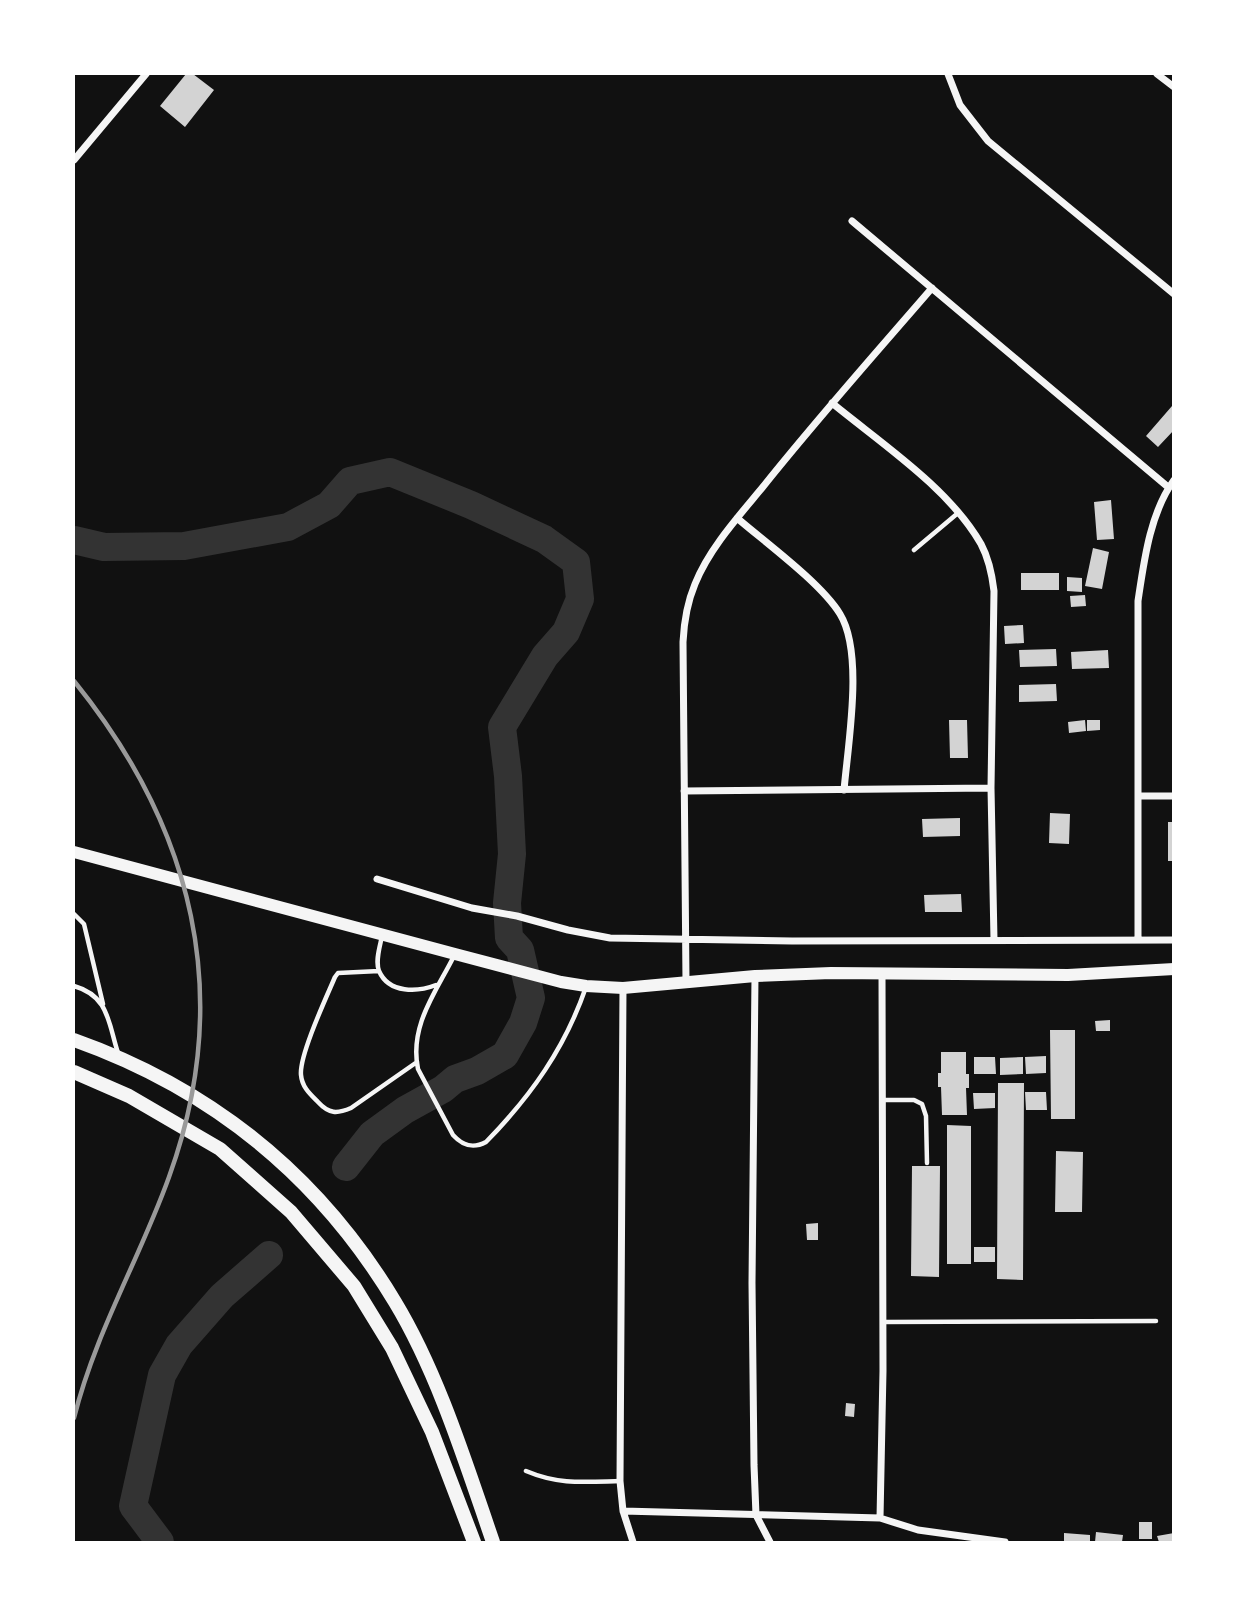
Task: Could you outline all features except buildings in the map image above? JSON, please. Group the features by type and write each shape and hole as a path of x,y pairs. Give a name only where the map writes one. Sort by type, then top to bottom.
{"main road":[{"path":"74,1040 146,1071 231,1120 316,1194 357,1243 397,1304 428,1368 494,1542"},
{"path":"74,1072 129,1096 220,1149 291,1212 354,1286 392,1348 447,1467 474,1542"}],"street":[{"path":"74,160 146,74"},
{"path":"948,74 960,105 988,141 1174,294"},
{"path":"1157,74 1174,87"},
{"path":"852,221 1168,487"},
{"path":"686,982 684,622 695,583 706,561 737,519 832,403 932,288"},
{"path":"832,403 916,473 958,513 982,546 991,568 994,591 991,789 994,940"},
{"path":"1138,940 1138,601 1149,543 1168,487 1174,480"},
{"path":"737,519 827,597 840,614 849,635 852,661 844,790"},
{"path":"684,791 991,789"},
{"path":"1139,796 1174,796"},
{"path":"74,852 454,954 586,986 623,988 755,976 882,972 1068,975 1174,968"},
{"path":"377,879 472,908 610,938 1174,940"},
{"path":"880,1518 883,1322 882,972"},
{"path":"755,976 752,1283 756,1515 770,1542"},
{"path":"623,988 620,1481 623,1511 633,1542"},
{"path":"623,1511 880,1518 918,1530 1005,1542"}],"lane":[{"path":"914,550 958,513"},
{"path":"74,914 84,924 119,1059"},
{"path":"382,935 379,971 391,984 421,991 436,985"},
{"path":"454,954 436,985 415,1047 418,1069 442,1115 459,1142 468,1146 477,1147 486,1142 533,1091 554,1059 574,1019 586,986"},
{"path":"379,971 338,973 335,977 305,1055 300,1072 303,1085 324,1109 340,1113 417,1062"},
{"path":"74,986 94,995 103,1004"},
{"path":"883,1100 914,1100 922,1104 926,1116 927,1163"},
{"path":"883,1322 1156,1321"},
{"path":"526,1471 542,1478 568,1483 620,1481"}],"waterway":[{"path":"74,540 104,547 184,546 288,527 329,505 350,481 390,472 544,539 576,562 580,599 566,632 545,656 502,727 508,776 512,854 507,903 509,938 520,950 531,998 523,1023 505,1055 477,1071 455,1079 443,1089 405,1110 372,1134 346,1167"},
{"path":"160,1542 133,1506 162,1375 179,1345 222,1296 269,1255"}],"railway":[{"path":"74,681 115,737 148,795 174,855 191,916 199,979 199,1043 189,1109 169,1177 94,1356 74,1418"}]}
